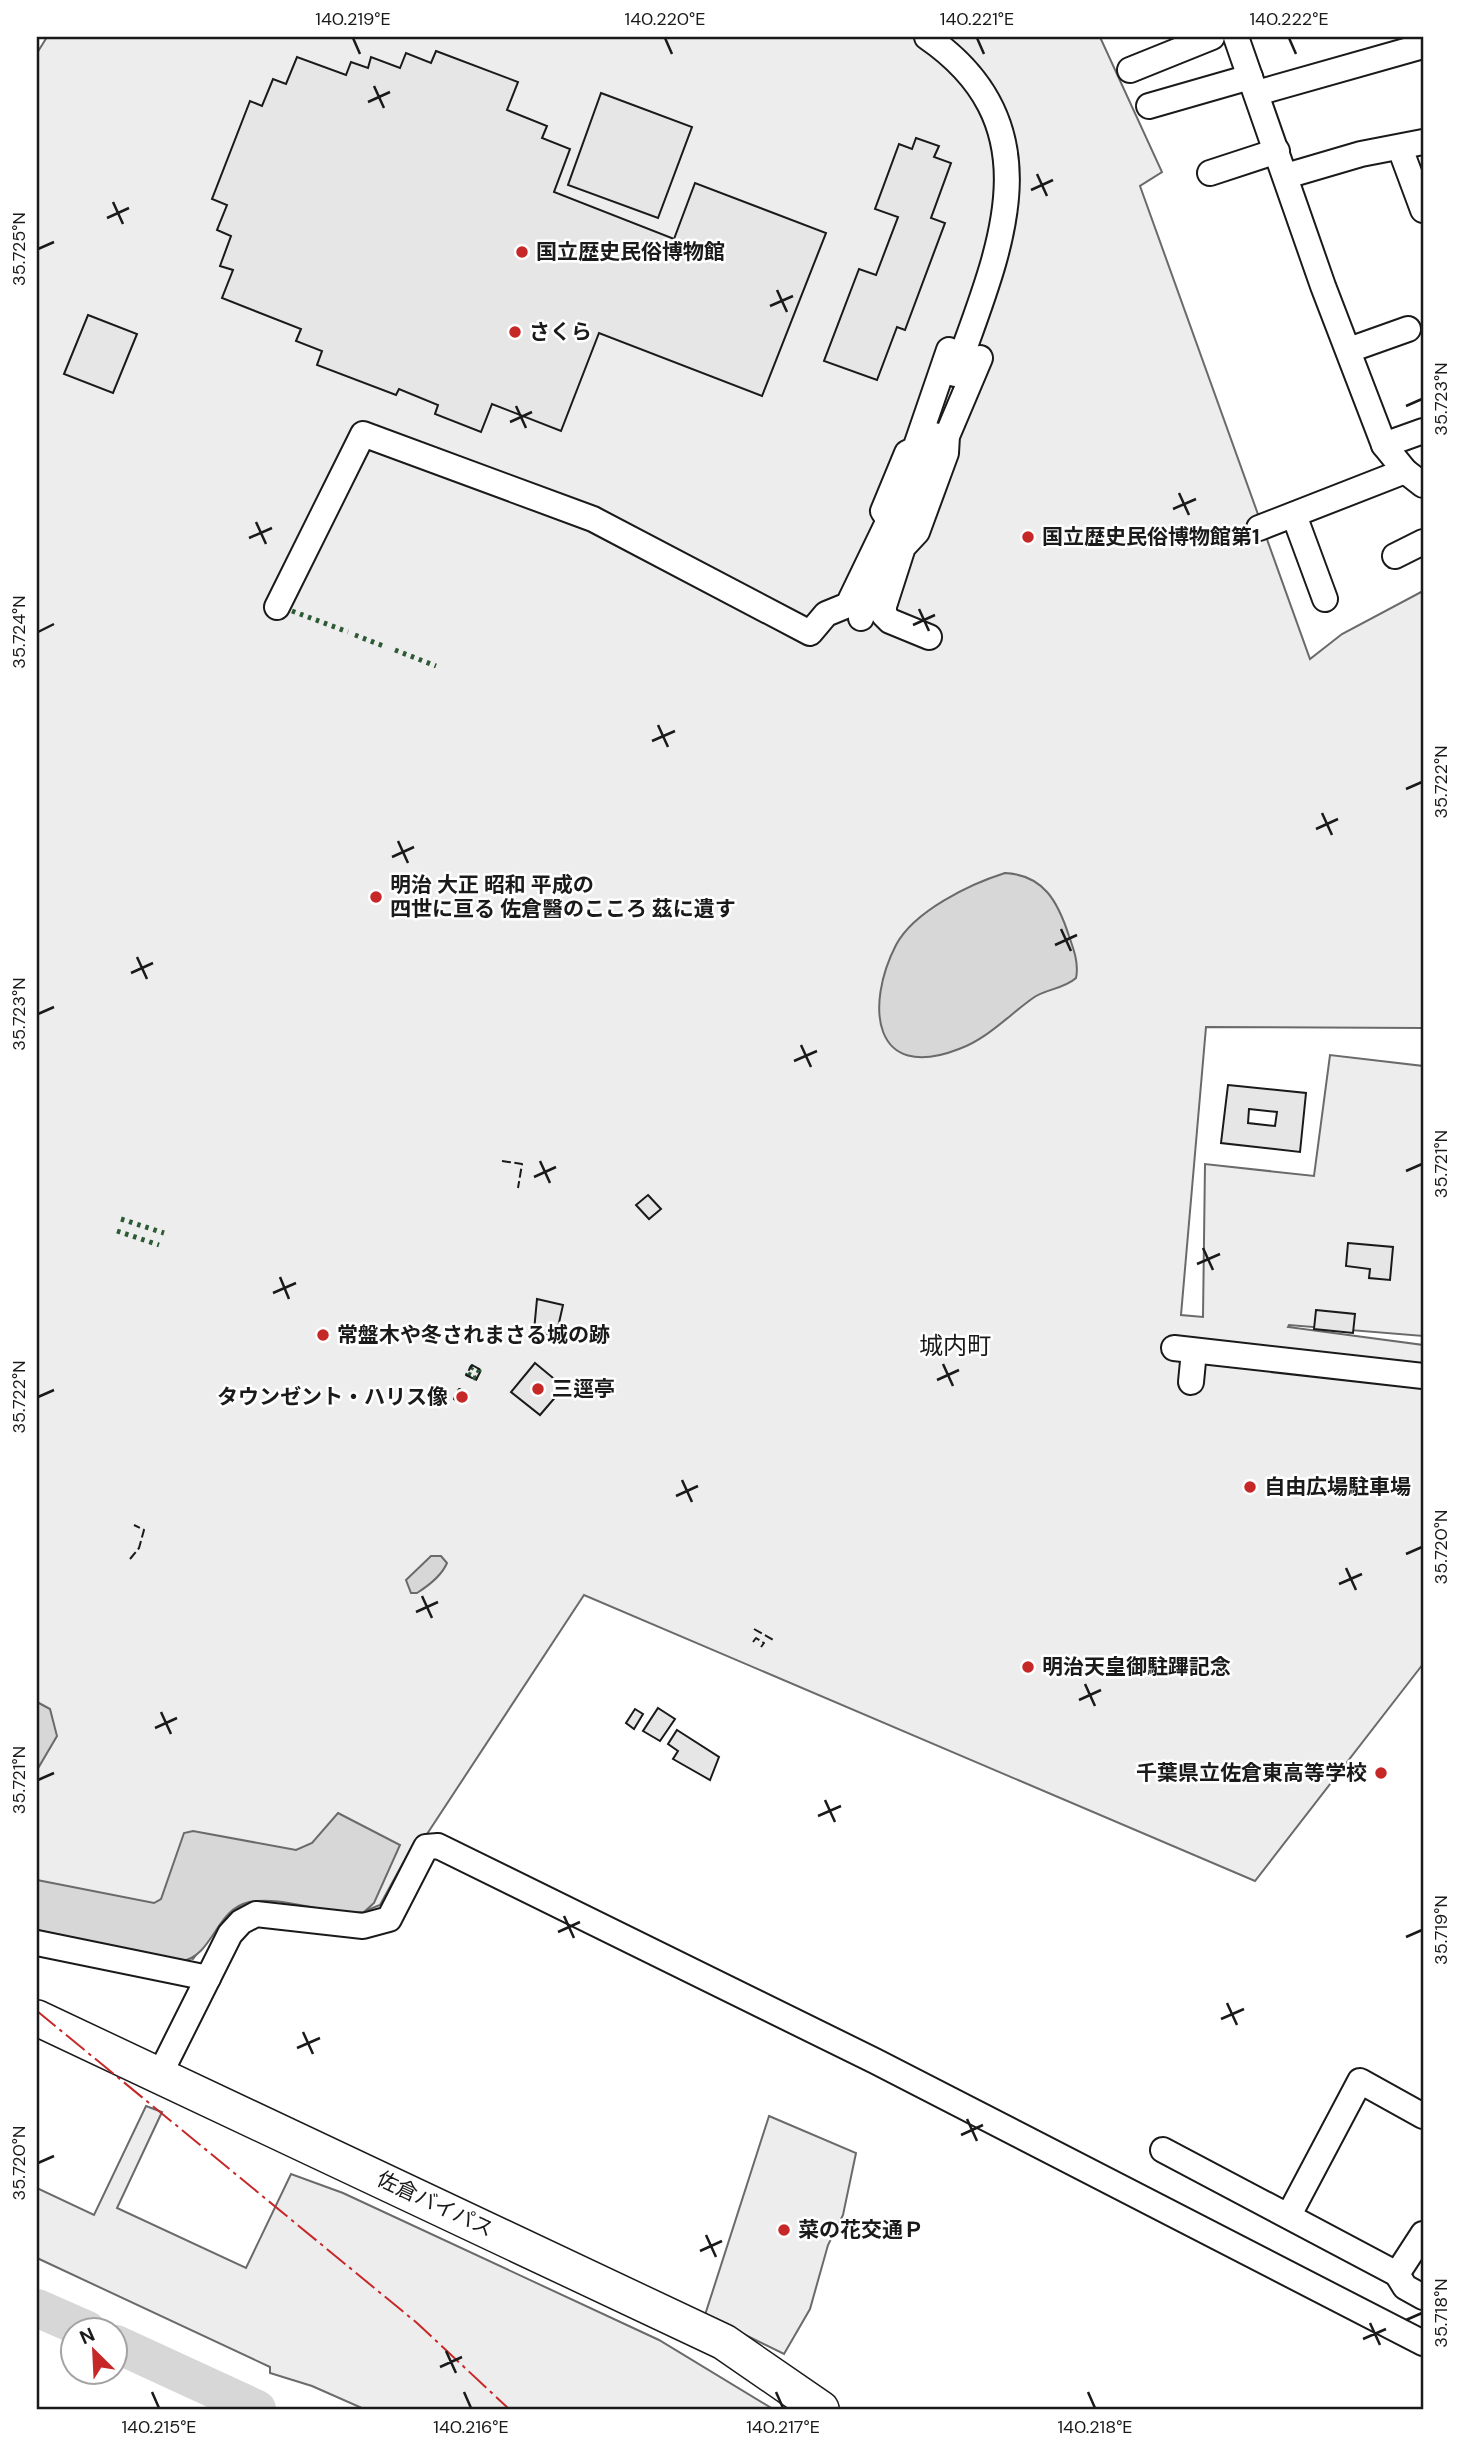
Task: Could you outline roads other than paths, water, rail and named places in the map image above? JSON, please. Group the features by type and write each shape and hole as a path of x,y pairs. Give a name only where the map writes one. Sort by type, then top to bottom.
{"highway":[{"name":"佐倉バイパス","path":"37,2018 724,2342 821,2409"}],"street":[{"path":"862,618 941,414 998,249 1009,198 1000,131 988,100 967,71 928,37"},
{"path":"1130,70 1212,37"},
{"path":"1236,37 1323,286 1384,445 1414,478 1259,528"},
{"path":"1149,106 1254,85 1412,44"},
{"path":"1286,176 1362,154 1412,145 1423,210"},
{"path":"1210,173 1277,151"},
{"path":"1349,350 1408,329"},
{"path":"277,607 363,434 593,519 810,633 827,614 848,605 889,520 883,511 907,453 915,449 949,350"},
{"path":"929,638 890,621 884,615 884,606 902,547 917,532 946,453 947,436 980,359"},
{"path":"1384,445 1423,431"},
{"path":"1294,515 1325,599"},
{"path":"1395,556 1423,542"},
{"path":"1191,1382 1184,1350 1423,1376"},
{"path":"160,2074 230,1934 241,1922 256,1914 363,1926 389,1919 426,1847 438,1846 875,2061 1423,2343"},
{"path":"37,1943 208,1978"},
{"path":"1289,2215 1360,2081 1423,2116"},
{"path":"1163,2150 1397,2274 1405,2287 1423,2297"},
{"path":"1397,2274 1423,2234"}],"waterway":[{"path":"37,2308 60,2318"},
{"path":"130,2350 257,2409"}],"place":[{"name":"国立歴史民俗博物館","path":"522,252"},
{"name":"さくら","path":"515,332"},
{"name":"国立歴史民俗博物館第1","path":"1028,537"},
{"name":"明治 大正 昭和 平成の 四世に亘る 佐倉醫のこころ 茲に遺す","path":"376,897"},
{"name":"常盤木や冬されまさる城の跡","path":"323,1335"},
{"name":"三逕亭","path":"538,1389"},
{"name":"タウンゼント・ハリス像","path":"462,1397"},
{"name":"自由広場駐車場","path":"1250,1487"},
{"name":"明治天皇御駐蹕記念","path":"1028,1667"},
{"name":"千葉県立佐倉東高等学校","path":"1381,1773"},
{"name":"菜の花交通Ｐ","path":"784,2230"}],"district":[{"name":"城内町","path":"955,1345"}]}
